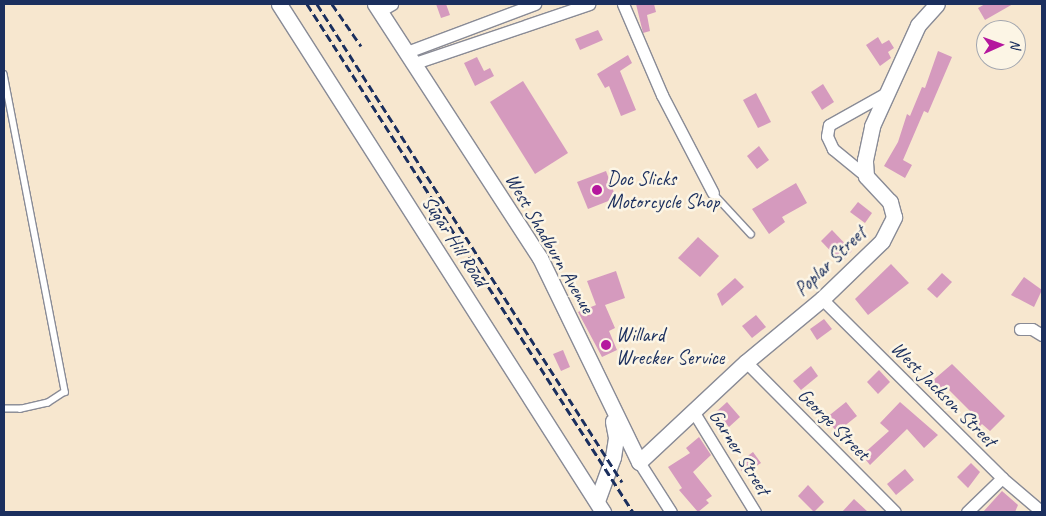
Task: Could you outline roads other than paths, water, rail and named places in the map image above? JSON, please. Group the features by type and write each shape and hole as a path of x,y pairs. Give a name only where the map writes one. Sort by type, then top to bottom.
{"street":[{"name":"Sugar Hill Road","path":"279,4 600,507"},
{"path":"411,58 535,4"},
{"path":"411,58 589,4"},
{"path":"623,4 662,95 714,193"},
{"path":"866,176 865,160 872,126 918,25 937,4"},
{"name":"West Shadburn Avenue","path":"382,6 411,58 540,258 581,338 612,410 639,462 671,512"},
{"name":"Poplar Street","path":"639,462 746,362 822,299 882,241 894,217 890,202 866,176 833,149 827,136 829,125 886,93"},
{"name":"West Jackson Street","path":"822,299 1002,478 1042,512"},
{"path":"1020,329 1032,328 1042,335"},
{"name":"George Street","path":"746,362 895,512"},
{"path":"600,507 616,437 612,410"},
{"name":"Garner Street","path":"693,411 756,512"},
{"path":"967,512 1002,478"}],"lane":[{"path":"4,74 65,392 48,403 21,409 4,409"},
{"path":"714,193 751,234"}],"railway":[{"path":"307,4 633,512"},
{"path":"317,4 622,482"},
{"path":"332,4 361,46"}],"place":[{"name":"Doc Slicks Motorcycle Shop","path":"597,190"},
{"name":"Willard Wrecker Service","path":"606,345"}]}
